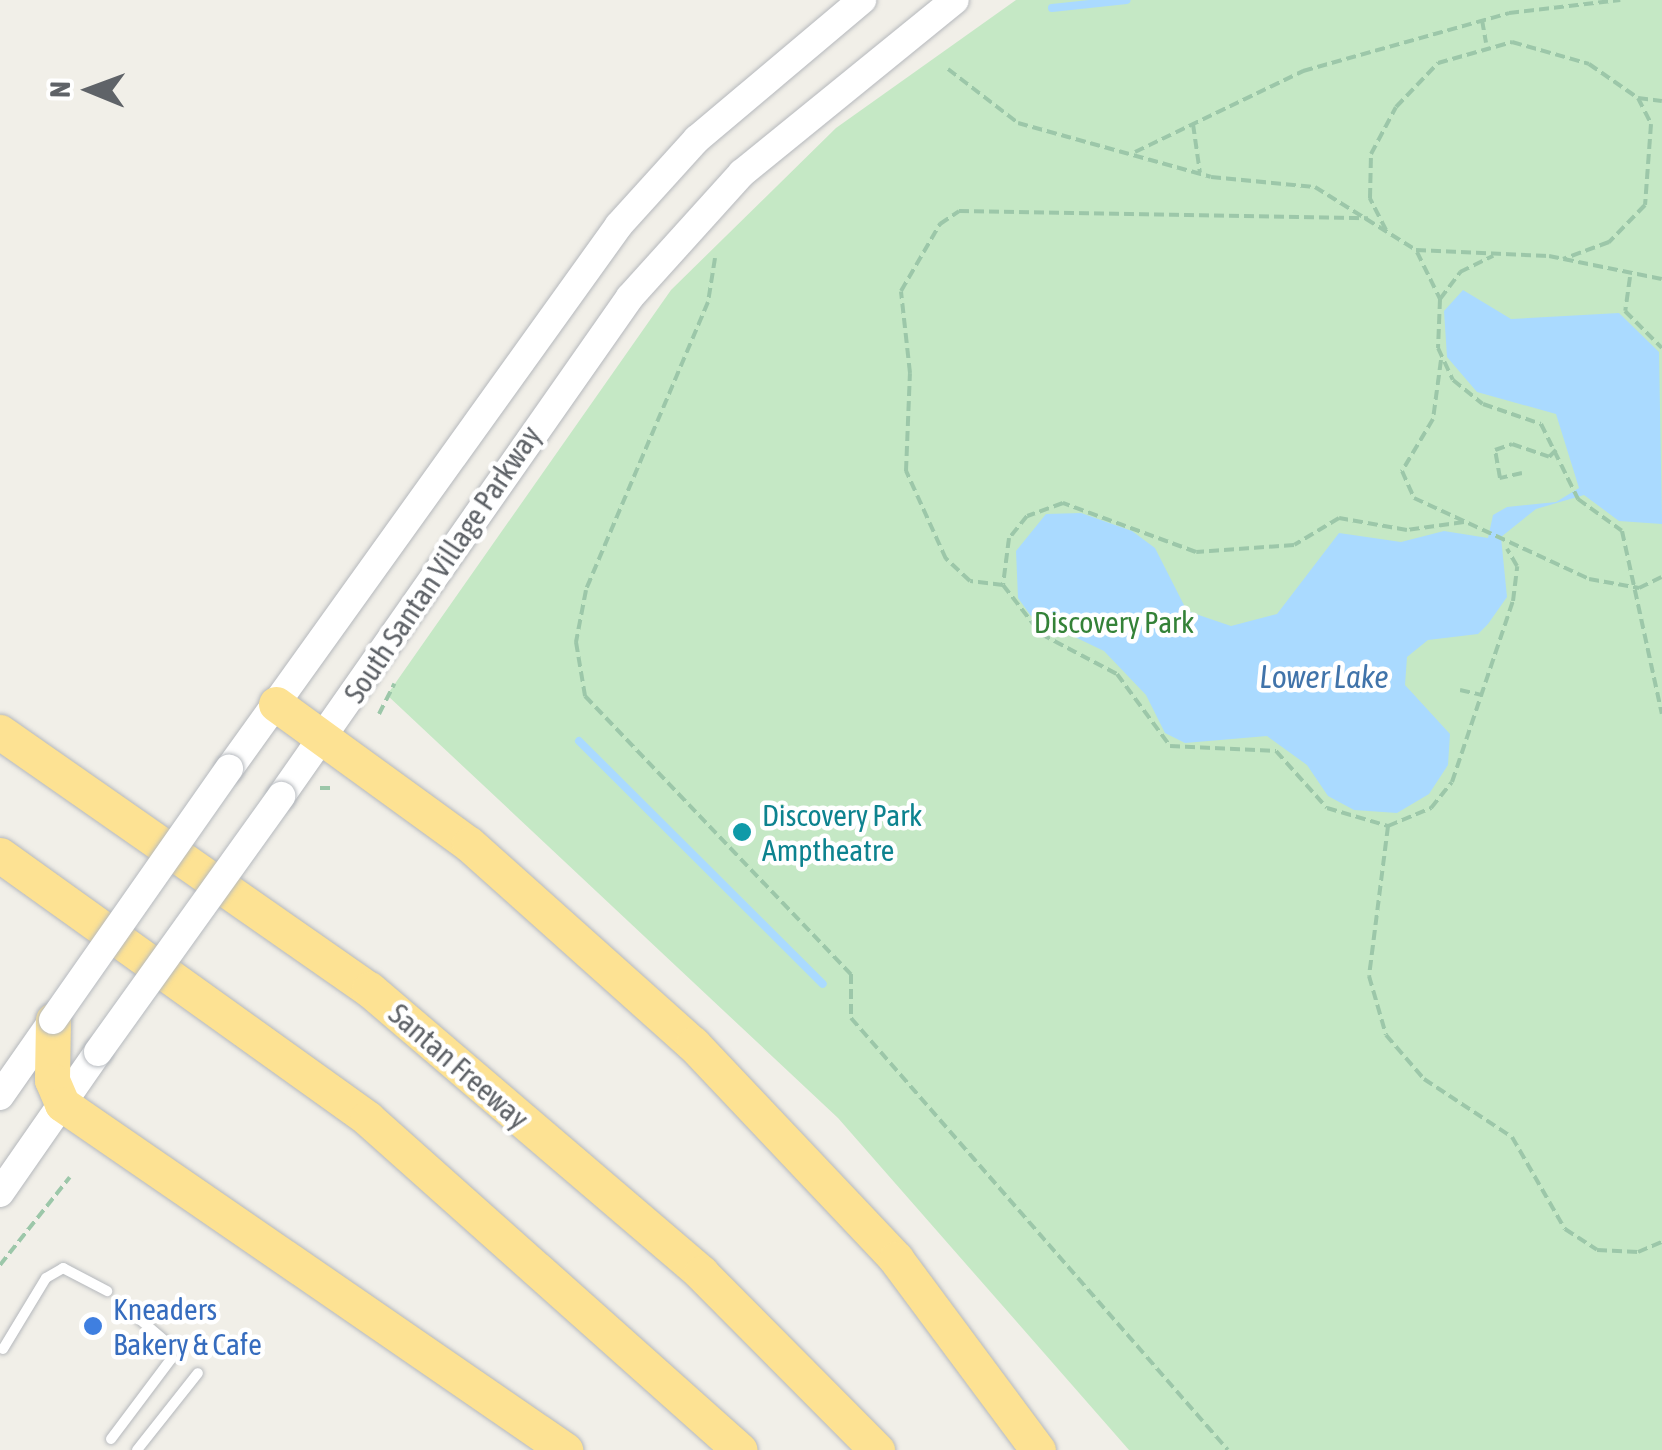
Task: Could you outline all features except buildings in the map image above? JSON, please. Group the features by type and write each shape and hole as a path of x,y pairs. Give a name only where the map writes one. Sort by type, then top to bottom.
{"highway":[{"path":"276,704 470,844 694,1044 896,1259 1038,1450"},
{"name":"Santan Freeway","path":"0,732 368,989 700,1273 877,1450"},
{"path":"0,855 367,1118 739,1450"},
{"path":"53,1020 52,1080 62,1104 564,1450"}],"main road":[{"name":"South Santan Village Parkway","path":"0,1096 619,225 697,139 862,0"},
{"name":"South Santan Village Parkway","path":"0,1193 322,738 532,431 681,237 796,124 955,0"}],"lane":[{"path":"3,1349 46,1278 63,1268 107,1291"},
{"path":"111,1439 171,1359 164,1340 124,1306"},
{"path":"137,1450 198,1373"}],"path":[{"path":"1135,152 1303,71 1482,20 1620,0"},
{"path":"1482,20 1486,43"},
{"path":"1390,233 1370,198 1371,154 1396,106 1438,63 1486,43 1562,53 1638,98 1662,101"},
{"path":"948,70 1018,123 1135,152 1200,174 1289,180 1368,218 1416,250 1562,259 1630,277 1662,279"},
{"path":"1562,259 1609,242 1645,206 1652,147 1638,98"},
{"path":"1193,122 1200,174"},
{"path":"1368,218 959,212 940,224 901,291 910,374 906,470 946,559 970,580 1004,586 1041,634 1117,674 1170,746 1276,751 1327,808 1388,826 1442,796 1482,695 1516,583 1507,548 1500,540 1426,508 1402,471 1433,419 1441,356 1440,300 1416,250"},
{"path":"1440,300 1460,272 1497,255"},
{"path":"715,258 708,302 586,590 576,642 585,696 851,974 851,1018 1228,1450"},
{"path":"1630,277 1625,311 1662,348"},
{"path":"1441,356 1464,390 1542,424 1557,447 1578,499 1622,531 1639,588 1662,714"},
{"path":"1522,473 1500,478 1496,450 1512,444 1549,458 1557,447"},
{"path":"1004,586 1009,538 1027,516 1063,502 1196,552 1294,545 1339,518 1407,530 1464,522"},
{"path":"1507,548 1639,588 1662,577"},
{"path":"379,714 394,684"},
{"path":"1460,690 1482,695"},
{"path":"316,792 330,788"},
{"path":"1388,826 1369,976 1386,1035 1424,1079 1512,1137 1566,1230 1597,1250 1638,1252 1662,1242"},
{"path":"0,1265 70,1177"}],"green space":[{"name":"Discovery Park","path":"1016,0 1662,0 1662,1450 1129,1450 838,1118 387,695 671,290 836,128"}],"water":[{"name":"Lower Lake","path":"1463,290 1511,319 1619,313 1659,352 1662,524 1619,521 1584,495 1536,509 1501,537 1507,597 1488,624 1478,634 1428,640 1407,657 1405,685 1450,734 1448,765 1429,794 1397,813 1354,810 1328,796 1307,765 1267,736 1185,743 1165,733 1146,695 1104,651 1031,616 1018,598 1016,551 1046,514 1081,513 1132,531 1155,548 1187,611 1231,626 1277,614 1339,533 1401,542 1444,531 1488,538 1493,515 1507,507 1556,502 1579,488 1556,414 1477,392 1447,357 1444,311"}],"waterway":[{"path":"1052,8 1127,0"},
{"path":"579,741 823,984"}],"place":[{"name":"Discovery Park Amptheatre","path":"742,832"},
{"name":"Kneaders Bakery & Cafe","path":"93,1326"}]}
